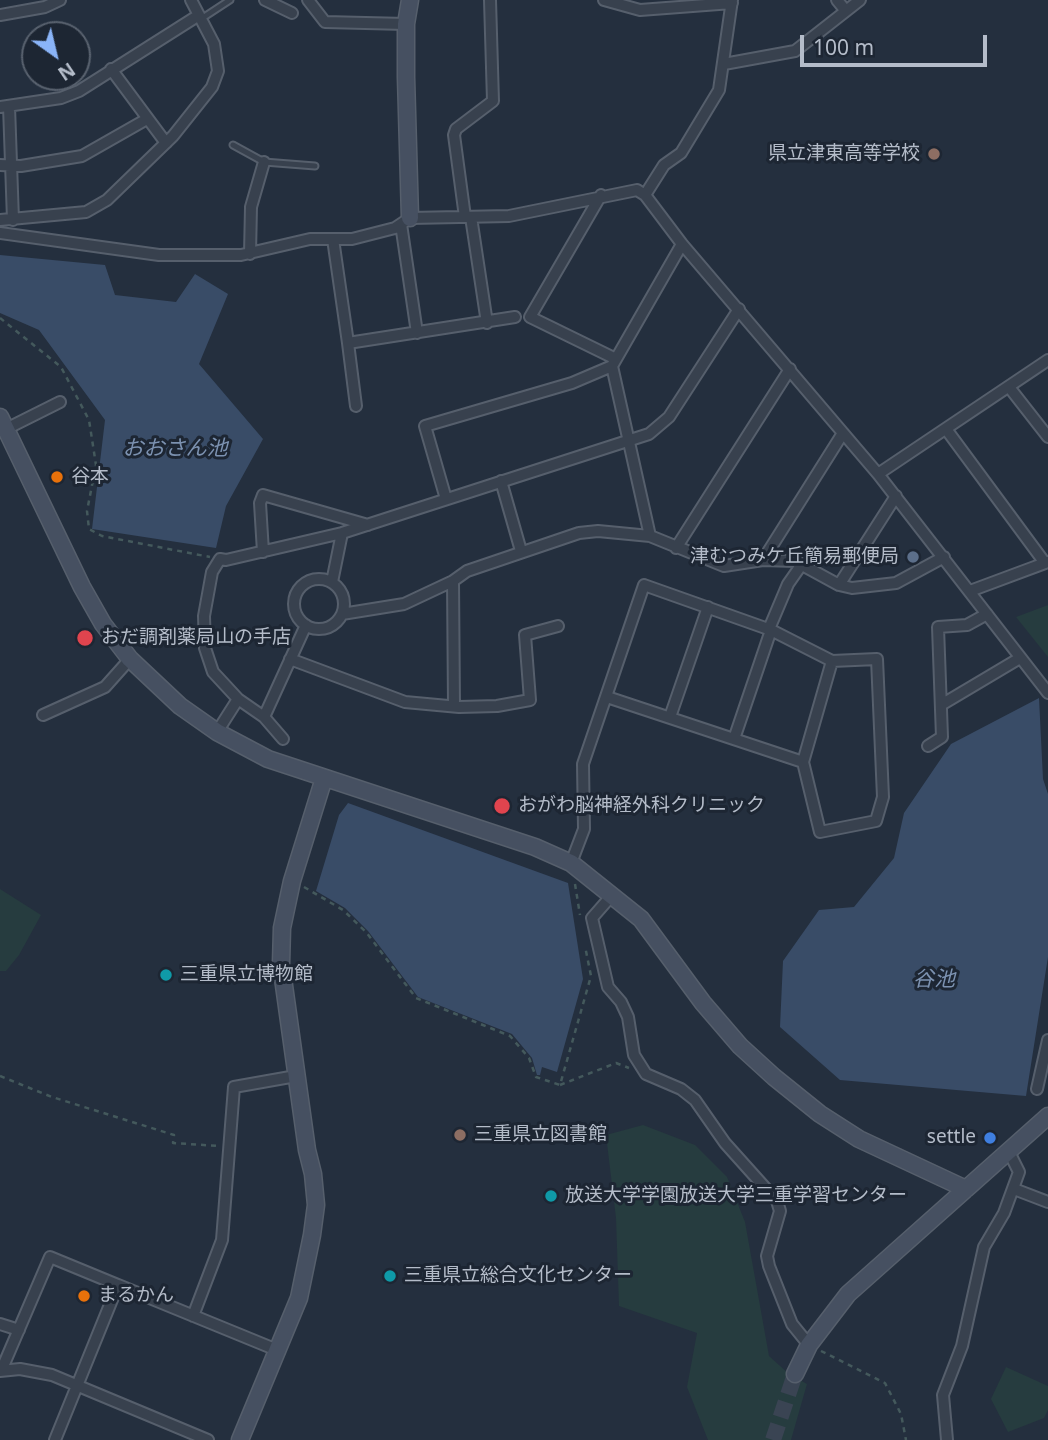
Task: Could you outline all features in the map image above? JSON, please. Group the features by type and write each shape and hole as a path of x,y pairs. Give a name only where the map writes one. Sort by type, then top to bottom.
{"street":[{"path":"0,15 45,7 60,0"},
{"path":"0,220 76,214 100,205 166,144 201,102 218,71 214,44 191,0"},
{"path":"265,0 292,13"},
{"path":"308,0 326,22 406,24"},
{"path":"410,0 406,24 406,221 417,332"},
{"path":"488,323 454,135 456,129 494,101 491,0"},
{"path":"604,0 629,4 732,2 719,90 681,153 663,165 645,195"},
{"path":"837,0 846,11"},
{"path":"724,64 795,51 860,0"},
{"path":"13,220 6,166 4,106 61,97 79,91 200,17"},
{"path":"111,69 166,144"},
{"path":"6,166 82,156 147,119"},
{"path":"250,254 251,207 264,162"},
{"path":"0,233 159,255 250,254 310,239 352,239 406,221 509,216 601,195 636,190 645,195 682,244 878,474 1048,693"},
{"path":"601,195 530,317 614,362"},
{"path":"333,239 356,406"},
{"path":"446,499 425,426 572,383 614,362 682,244"},
{"path":"283,739 264,717 237,699 213,672 205,648 204,616 212,572 220,559 226,560 342,533 649,434 665,424 739,309"},
{"path":"348,343 515,317"},
{"path":"878,474 1048,360"},
{"path":"614,362 627,441 650,536"},
{"path":"676,548 790,369"},
{"path":"1009,387 1048,438"},
{"path":"60,402 3,423 82,587 103,624 130,659 162,691 217,732 268,759 535,847 571,863 641,919 703,1003 740,1046 774,1077 820,1114 859,1139 966,1189"},
{"path":"946,429 1047,563 970,592"},
{"path":"763,560 844,433"},
{"path":"501,481 521,551"},
{"path":"263,552 260,503 263,495 368,524"},
{"path":"839,585 896,496"},
{"path":"342,614 404,604 453,582 467,571 579,533 598,531 650,536 724,566 763,560 802,564 839,585 852,588 897,583 944,557"},
{"path":"332,582 342,533"},
{"path":"734,739 770,629 788,584 802,564"},
{"path":"318,578 332,582 344,597 342,614 331,626 324,628 306,625 294,607 297,591 310,580 318,578"},
{"path":"453,582 454,706"},
{"path":"571,863 584,829 583,764 644,585 770,629 832,662 877,659 883,797 876,821 820,832 803,762 832,662"},
{"path":"670,717 708,607"},
{"path":"928,746 942,737 938,627 967,625 987,614"},
{"path":"264,717 306,625"},
{"path":"290,659 405,702 497,706 530,700 525,635 558,626"},
{"path":"941,705 1020,658"},
{"path":"43,715 105,687 130,659"},
{"path":"607,697 803,762"},
{"path":"217,732 237,699"},
{"path":"240,1440 303,1284 316,1205 281,964 282,928 292,881 324,778"},
{"path":"613,894 592,918 608,987 621,1002 628,1017 634,1055 646,1074 681,1089 695,1100 725,1143 777,1201 780,1211 767,1256 769,1266 792,1324 809,1345"},
{"path":"1037,1089 1048,1040"},
{"path":"193,1316 222,1240 234,1087 296,1076"},
{"path":"795,1374 809,1345 848,1294 1048,1116"},
{"path":"947,1440 943,1395 962,1346 984,1247 1014,1189 1019,1172 1009,1152"},
{"path":"1014,1189 1048,1202"},
{"path":"208,1440 33,1370 0,1371 50,1257 277,1350"},
{"path":"55,1440 118,1285"},
{"path":"0,1324 19,1330"}],"lane":[{"path":"200,17 230,0"},
{"path":"233,145 264,162 315,166"}],"path":[{"path":"0,318 61,367 89,421 96,465 87,511 89,530 102,536 220,559"},
{"path":"571,863 582,926"},
{"path":"292,881 343,910 366,932 416,998 510,1036 529,1058 536,1077 560,1085 617,1063 646,1074"},
{"path":"560,1085 591,976 584,938"},
{"path":"0,1076 52,1097 174,1135 173,1143 196,1147 231,1145"},
{"path":"809,1345 885,1383 901,1414 906,1440"}],"green space":[{"path":"1048,605 1048,657 1016,617"},
{"path":"0,889 41,915 19,955 6,971 0,971"},
{"path":"643,1125 695,1145 727,1177 745,1222 769,1356 789,1374 807,1384 791,1440 708,1440 687,1387 697,1333 619,1306 616,1218 606,1135"},
{"path":"1006,1367 1048,1386 1048,1410 1044,1418 1008,1432 991,1399"}],"water":[{"name":"おおさん池","path":"0,255 105,265 115,295 176,302 195,274 228,294 199,364 263,439 226,506 216,548 92,529 105,420 39,330 0,313"},
{"name":"谷池","path":"1039,698 1043,779 1048,794 1048,957 1026,1096 840,1080 780,1027 783,961 819,910 854,907 894,858 904,813 951,744"},
{"path":"348,803 568,883 583,979 557,1072 542,1067 540,1075 537,1075 532,1058 512,1034 418,997 368,931 345,908 316,891 339,815"}],"tunnel":[{"path":"773,1440 795,1374"}],"place":[{"name":"県立津東高等学校","path":"934,154"},
{"name":"谷本","path":"57,477"},
{"name":"津むつみケ丘簡易郵便局","path":"913,557"},
{"name":"おだ調剤薬局山の手店","path":"85,638"},
{"name":"おがわ脳神経外科クリニック","path":"502,806"},
{"name":"三重県立博物館","path":"166,975"},
{"name":"三重県立図書館","path":"460,1135"},
{"name":"settle","path":"990,1138"},
{"name":"放送大学学園放送大学三重学習センター","path":"551,1196"},
{"name":"三重県立総合文化センター","path":"390,1276"},
{"name":"まるかん","path":"84,1296"}]}
